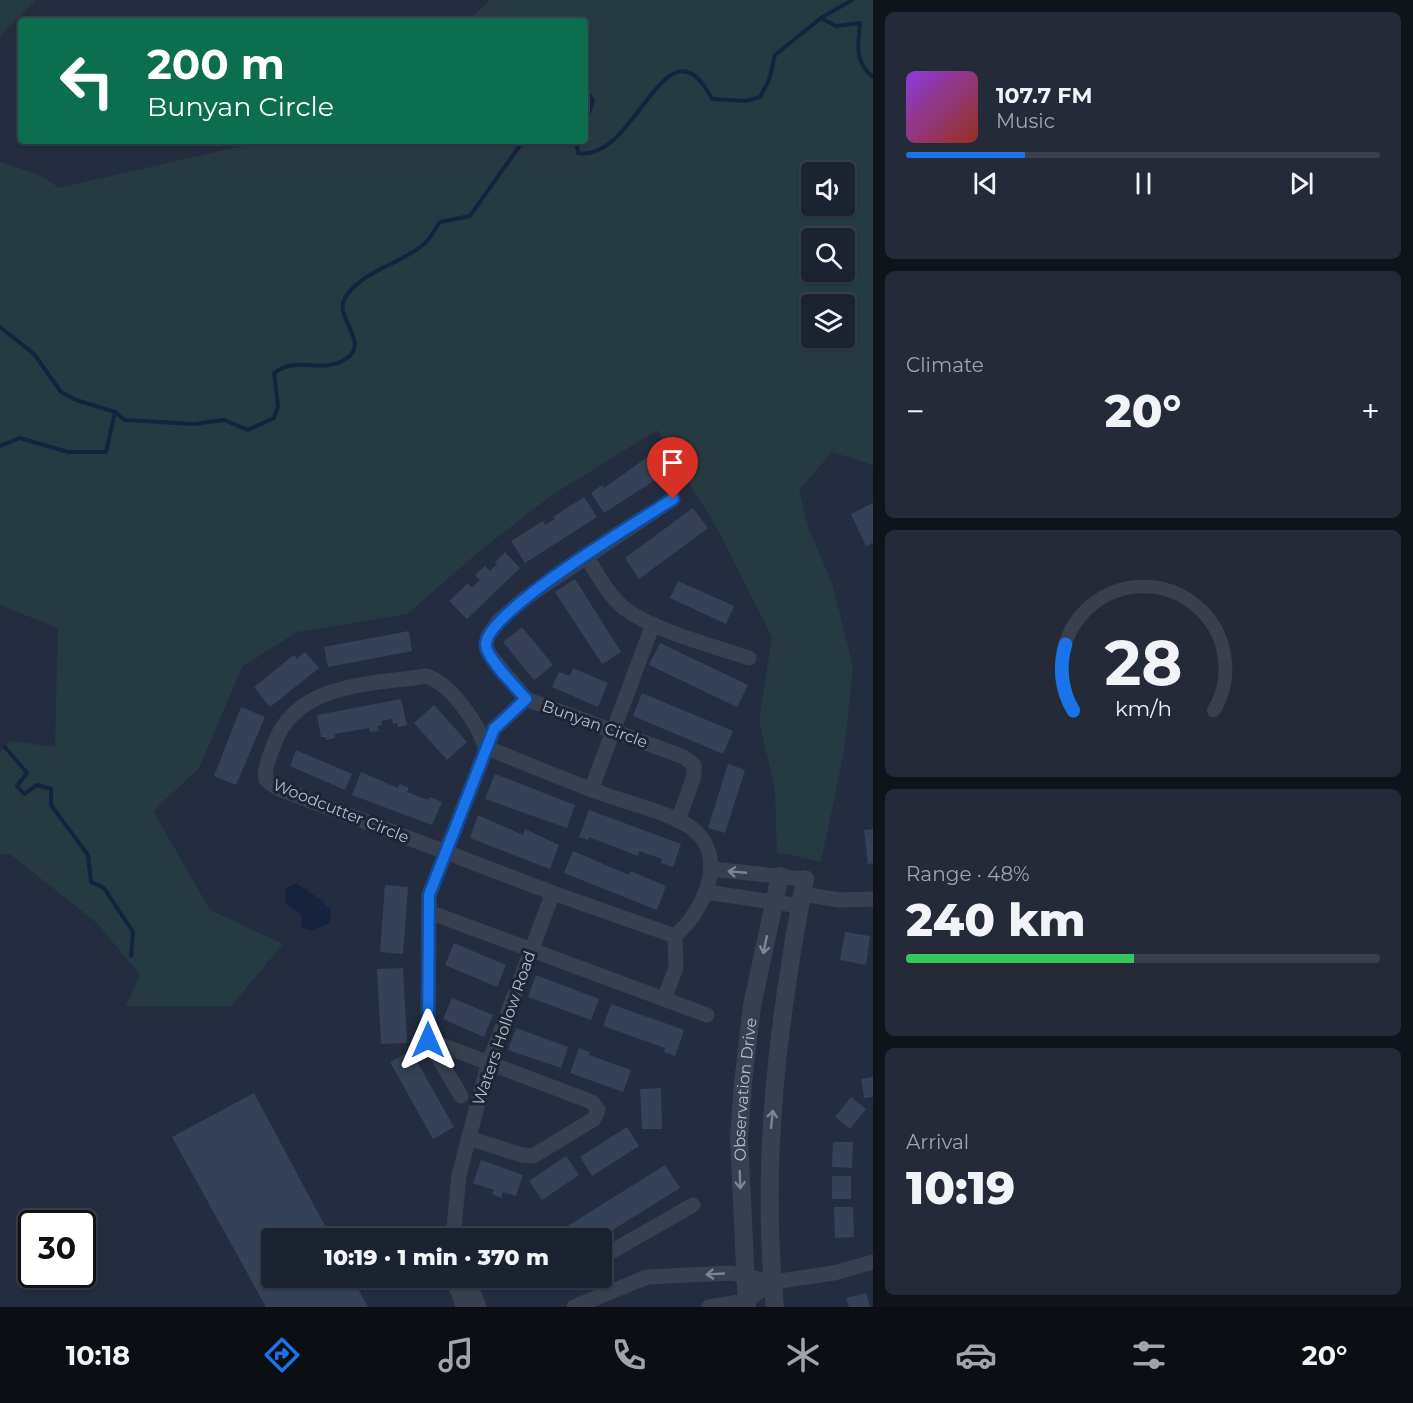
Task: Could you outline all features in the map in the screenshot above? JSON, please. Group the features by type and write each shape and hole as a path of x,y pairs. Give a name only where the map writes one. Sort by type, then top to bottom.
{"street":[{"name":"Bunyan Circle","path":"673,499 524,599 497,622 488,636 486,646 490,655 526,699 684,757 694,765 694,776 678,821"},
{"path":"586,556 612,595 624,608 653,624 749,658"},
{"path":"591,790 653,624"},
{"name":"Woodcutter Circle","path":"485,747 481,731 446,687 438,680 426,676 335,690 316,696 289,717 279,732 266,767 266,780 269,784 445,852 675,936"},
{"path":"462,1096 428,1040 429,895 485,747 494,729 526,699"},
{"path":"485,747 591,790 678,821 694,830 705,843 711,856 706,892 688,925 675,936 676,968 664,999"},
{"path":"711,869 780,876 802,893"},
{"name":"Observation Drive","path":"746,1304 739,1138 743,1083 752,1006 780,876"},
{"path":"706,892 775,901 802,893 840,900 873,899"},
{"name":"Waters Hollow Road","path":"455,1228 459,1174 488,1065 553,893"},
{"name":"Observation Drive","path":"776,1307 773,1282 769,1145 784,1002 802,893"},
{"path":"429,912 707,1015"},
{"path":"428,1040 488,1065 592,1102 598,1110 594,1119 533,1156 522,1155 468,1138"},
{"path":"612,1251 693,1205"},
{"path":"574,1307 647,1277 731,1273 773,1282 834,1273 873,1262"},
{"path":"709,1307 746,1304 773,1282"},
{"path":"462,1288 463,1307"},
{"path":"466,1288 479,1307"}],"green space":[{"path":"0,0 36,0 0,36"},
{"path":"490,0 873,0 873,465 832,452 799,490 808,527 832,583 853,667 844,751 821,862 777,852 775,790 759,720 772,637 717,528 657,430 552,495 482,549 407,614 297,632 242,667 199,768 153,811 210,910 283,944 231,1006 126,1006 140,975 97,923 10,854 0,855 0,752 10,741 55,747 58,628 0,605 0,162 40,175 59,188 251,144 588,144 588,18 471,18"}],"water":[{"path":"296,883 321,900 331,910 329,923 312,931 302,928 301,914 286,903 285,889"}],"building":[{"path":"653,453 666,473 604,513 591,493 602,485 604,488"},
{"path":"584,497 597,517 525,563 511,541 543,521 545,525 555,519 553,517"},
{"path":"873,503 873,543 866,546 851,514"},
{"path":"693,508 708,528 639,579 625,558"},
{"path":"505,552 520,568 467,619 449,601 468,583 472,588 480,580 475,575 485,566 490,571"},
{"path":"575,579 621,652 602,664 555,592"},
{"path":"678,581 734,606 726,624 670,598"},
{"path":"522,627 553,665 534,680 503,642"},
{"path":"409,631 412,651 328,667 324,647"},
{"path":"660,643 748,685 737,707 649,665"},
{"path":"305,652 319,668 270,707 254,687 294,655 297,659"},
{"path":"573,668 608,683 598,707 552,687 559,672 570,676"},
{"path":"642,693 733,731 723,754 633,716"},
{"path":"401,699 407,725 398,727 397,723 393,724 392,719 381,721 382,725 377,726 379,731 370,732 369,728 335,734 335,738 326,740 325,737 321,737 317,715"},
{"path":"434,705 467,742 447,760 414,723"},
{"path":"241,707 265,717 236,785 214,776"},
{"path":"296,750 352,774 345,790 290,766"},
{"path":"728,764 745,770 725,833 708,828"},
{"path":"361,772 398,788 400,784 409,788 407,792 428,800 430,797 442,802 432,825 352,795"},
{"path":"495,774 575,805 567,828 485,799"},
{"path":"589,810 681,844 673,867 661,863 662,859 639,851 638,856 589,837 588,840 579,837"},
{"path":"478,815 523,835 525,829 559,845 550,869 470,838"},
{"path":"873,829 873,863 868,864 864,830"},
{"path":"573,851 629,875 630,871 666,886 657,910 564,873"},
{"path":"385,885 408,887 403,954 380,952"},
{"path":"845,932 870,936 866,965 840,960"},
{"path":"454,943 506,965 497,987 445,965"},
{"path":"403,968 407,1043 381,1044 377,969"},
{"path":"536,975 599,999 591,1020 528,997"},
{"path":"452,998 493,1015 484,1037 443,1019"},
{"path":"611,1004 684,1030 675,1056 664,1052 665,1048 603,1026"},
{"path":"516,1028 568,1047 561,1068 508,1050"},
{"path":"579,1048 590,1052 589,1055 631,1070 623,1092 570,1073"},
{"path":"411,1051 454,1127 433,1139 390,1062"},
{"path":"873,1077 873,1097 864,1098 861,1079"},
{"path":"661,1088 662,1129 642,1129 640,1089"},
{"path":"254,1093 326,1228 261,1228 261,1288 358,1288 368,1307 266,1307 172,1137"},
{"path":"851,1097 866,1109 850,1129 835,1117"},
{"path":"627,1127 639,1146 592,1176 580,1157"},
{"path":"833,1142 853,1142 852,1168 832,1167"},
{"path":"566,1156 579,1175 542,1200 529,1181"},
{"path":"481,1160 523,1175 516,1196 503,1192 501,1198 492,1194 494,1190 473,1183"},
{"path":"665,1165 680,1188 612,1230 612,1228 565,1228"},
{"path":"832,1176 851,1176 851,1199 832,1199"},
{"path":"834,1207 853,1207 854,1237 835,1238"},
{"path":"866,1293 870,1307 849,1307 846,1298"}],"waterway":[{"path":"576,144 578,153 599,150 617,137 665,80 680,71 695,76 712,99 746,101 760,97 769,80 775,55 821,18 852,0"},
{"path":"821,18 836,26 860,23 858,46 860,59 873,77"},
{"path":"588,93 593,101 588,115"},
{"path":"0,327 34,354 61,392 76,400 115,412 125,420 194,424 224,420 248,430 274,418 278,406 274,373 291,365 335,364 352,354 355,346 354,339 343,306 345,298 352,289 371,274 424,244 440,222 470,216 521,144"},
{"path":"0,446 20,438 68,452 106,452 115,412"},
{"path":"5,747 27,773 17,786 24,794 37,785 51,789 51,805 88,855 91,882 104,888 133,932 131,956"}],"route":[{"path":"428,1040 429,895 485,747 494,729 526,699 490,655 486,646 488,636 497,622 524,599 673,499"}]}
